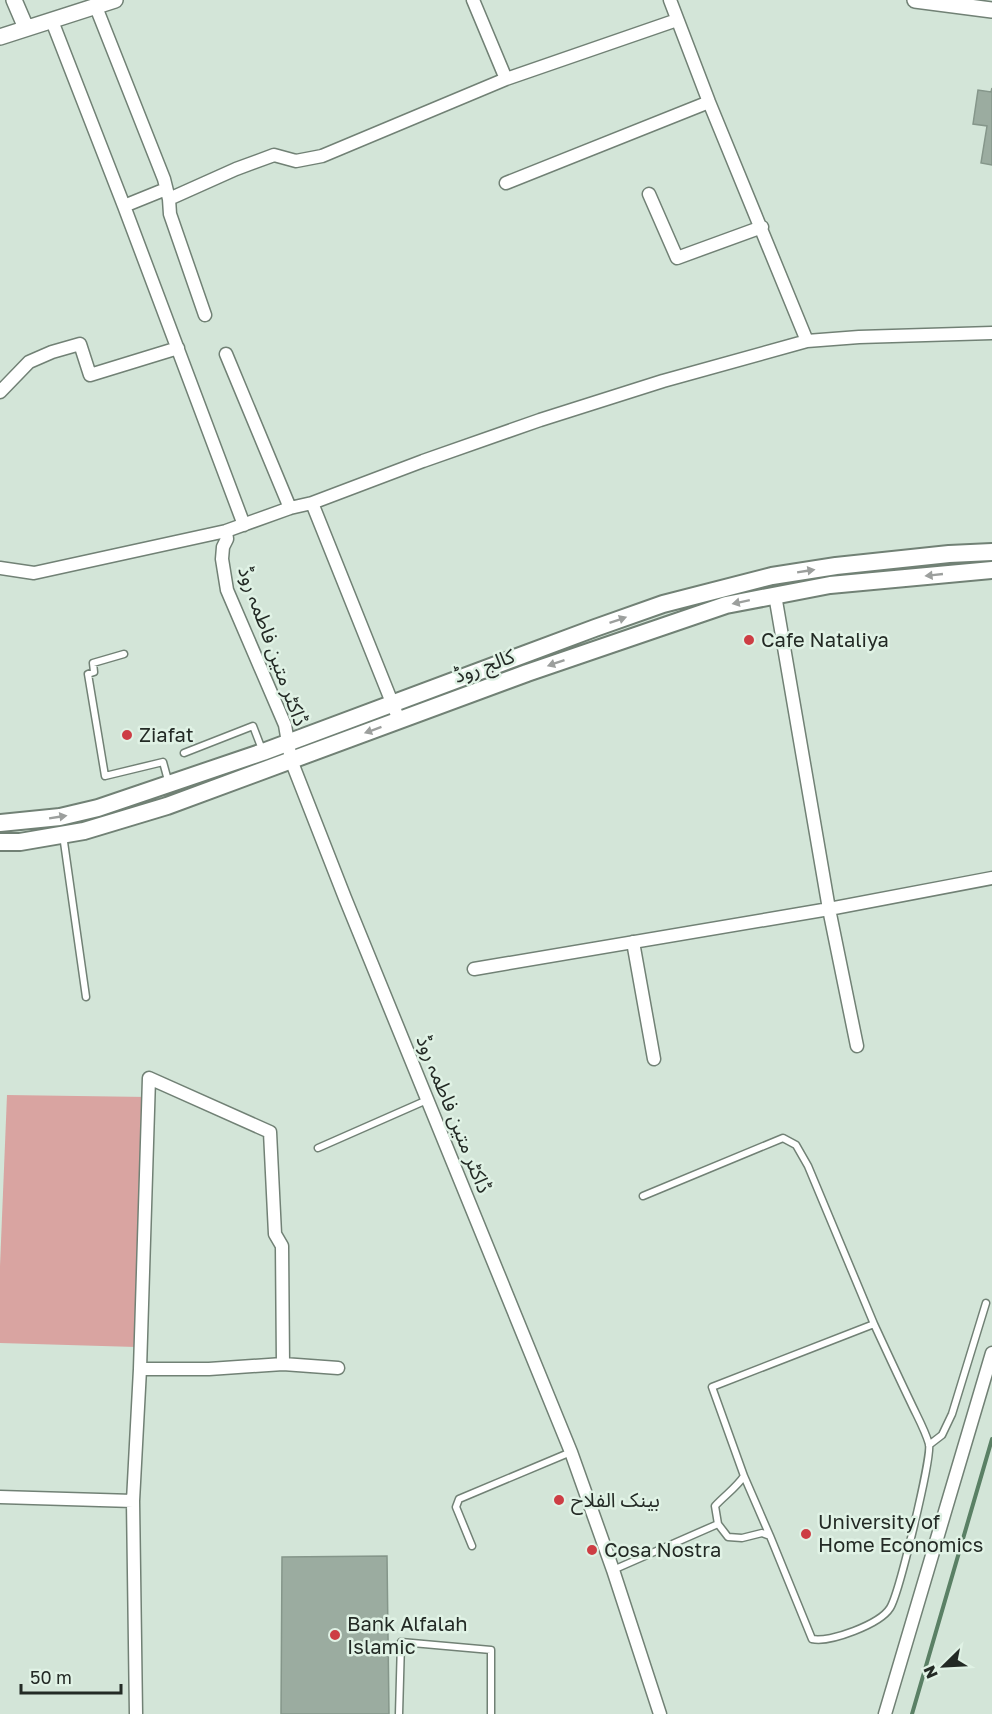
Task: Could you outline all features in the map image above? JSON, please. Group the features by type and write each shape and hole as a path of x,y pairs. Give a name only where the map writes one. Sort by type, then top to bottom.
{"main road":[{"name":"کالج روڈ","path":"0,823 60,817 98,808 264,753 595,627 663,604 772,576 836,566 949,554 992,552"},
{"name":"کالج روڈ","path":"0,842 20,842 63,835 168,806 527,673 726,605 830,585 992,570"}],"street":[{"path":"14,0 27,28"},
{"path":"0,36 115,0"},
{"path":"473,0 506,79"},
{"path":"670,0 709,102 807,341"},
{"path":"915,0 992,10"},
{"path":"96,7 168,194 171,214 205,315"},
{"path":"124,206 153,194 168,194 274,155 296,161 322,156 506,79 677,20"},
{"path":"52,21 248,523"},
{"path":"506,183 709,102"},
{"path":"649,194 677,258 762,227"},
{"path":"0,568 34,573 226,531 290,508 312,503 540,420 663,381 807,341 992,333"},
{"path":"0,392 29,362 80,344 90,375 178,348"},
{"path":"226,354 290,508"},
{"path":"312,503 399,720"},
{"name":"ڈاکٹر متین فاطمہ روڈ","path":"226,531 227,539 223,547 222,559 227,590 285,725 291,760 571,1452 613,1570 660,1714"},
{"path":"775,595 829,909 857,1046"},
{"path":"474,969 992,879"},
{"path":"633,942 654,1059"},
{"path":"136,1714 133,1501 140,1369 149,1078 270,1132 275,1234 282,1246 283,1364"},
{"path":"885,1714 992,1353"},
{"path":"140,1369 209,1369 283,1364 338,1368"},
{"path":"0,1497 133,1501"}],"lane":[{"path":"124,654 93,663 94,672 88,674 105,776 162,762 170,784"},
{"path":"184,753 253,726 264,753"},
{"path":"63,835 86,997"},
{"path":"318,1148 427,1100"},
{"path":"643,1196 783,1137 796,1145 808,1166 874,1324 929,1445 930,1453 901,1578 890,1609 876,1620 837,1637 812,1639 744,1476 712,1387 874,1324"},
{"path":"929,1445 942,1435 952,1414 986,1303"},
{"path":"472,1546 456,1507 459,1499 571,1452"},
{"path":"744,1476 738,1485 715,1506 718,1524 728,1537 742,1538 762,1533 770,1536"},
{"path":"613,1570 718,1524"},
{"path":"399,1714 401,1642 491,1650 491,1714"}],"shaded area":[{"path":"7,1095 148,1097 136,1347 0,1343 0,1266"}],"building":[{"path":"992,88 992,165 981,163 987,126 973,124 978,90 991,92"},
{"name":"Bank Alfalah Islamic","path":"387,1556 389,1714 281,1714 282,1557"}],"waterway":[{"path":"912,1714 992,1439"}],"place":[{"name":"Cafe Nataliya","path":"749,640"},
{"name":"Ziafat","path":"127,735"},
{"name":"بینک الفلاح","path":"559,1500"},
{"name":"University of Home Economics","path":"806,1534"},
{"name":"Cosa Nostra","path":"592,1550"},
{"name":"Bank Alfalah Islamic","path":"335,1635"}]}
